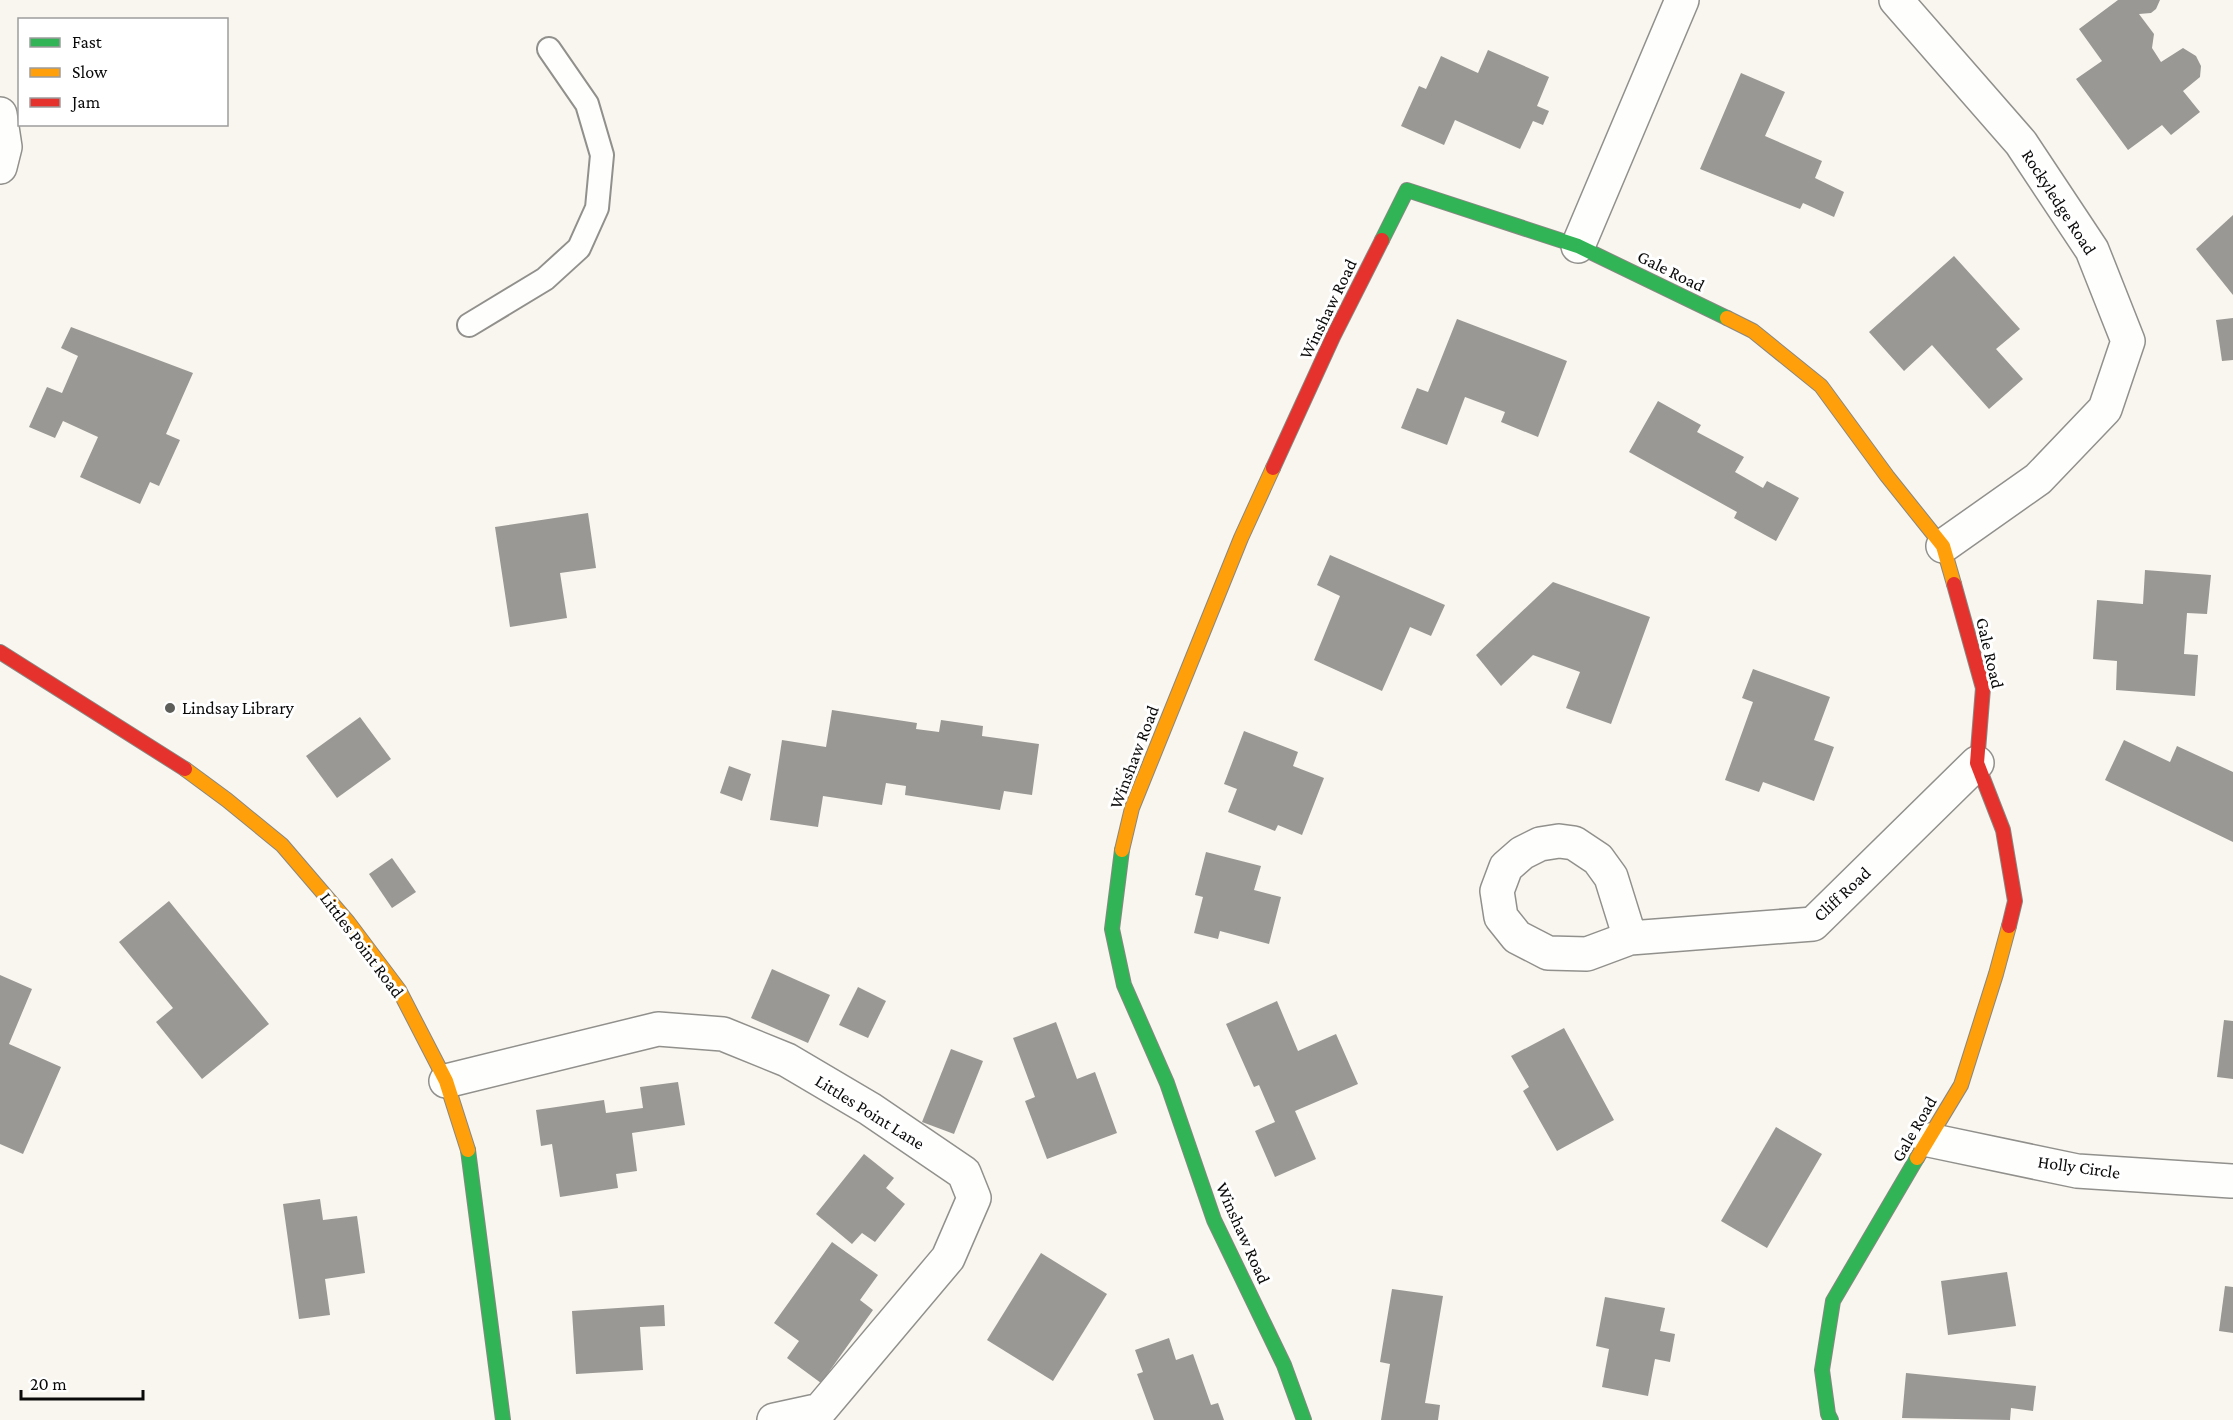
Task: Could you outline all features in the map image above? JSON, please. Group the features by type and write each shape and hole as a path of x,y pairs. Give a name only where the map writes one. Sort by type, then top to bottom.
{"street":[{"path":"1578,246 1682,0"},
{"name":"Rockyledge Road","path":"1896,0 2022,143 2092,250 2128,341 2105,410 2038,478 1943,546"},
{"path":"0,114 5,147 0,167"},
{"name":"Gale Road","path":"1407,190 1578,246 1753,331 1821,386 1887,476 1943,546 1983,688 1977,763 2003,830 2015,901 1996,974 1961,1084 1833,1301 1822,1370 1830,1420"},
{"name":"Winshaw Road","path":"1304,1420 1284,1365 1214,1220 1167,1083 1124,985 1112,929 1119,865 1132,808 1241,537 1333,337 1407,190"},
{"name":"Littles Point Road","path":"0,652 186,770 282,845 348,922 399,990 446,1081 468,1148 503,1420"},
{"name":"Cliff Road","path":"1630,939 1813,924 1977,763"},
{"name":"Littles Point Lane","path":"446,1081 658,1029 723,1034 787,1060 870,1109 964,1173 974,1198 948,1258 820,1410 774,1420"},
{"name":"Holly Circle","path":"1929,1140 2077,1171 2230,1181"}],"lane":[{"path":"469,325 545,279 562,264 579,248 597,208 602,156 586,104 549,49"}],"building":[{"path":"2118,0 2160,0 2156,9 2151,13 2139,14 2154,34 2152,48 2161,62 2183,48 2196,56 2201,66 2200,77 2183,91 2200,112 2171,135 2162,125 2128,150 2076,79 2102,61 2079,29"},
{"path":"1488,50 1549,77 1537,106 1549,111 1543,125 1533,121 1520,149 1455,120 1444,145 1401,126 1419,86 1426,89 1441,56 1478,73"},
{"path":"1741,73 1785,92 1765,136 1822,161 1815,178 1844,192 1834,217 1803,203 1800,209 1700,169"},
{"path":"2233,215 2233,295 2196,249"},
{"path":"1954,256 2020,329 1996,349 2023,379 1989,409 1932,345 1904,371 1869,332"},
{"path":"2233,318 2233,360 2222,361 2216,320"},
{"path":"1457,319 1567,361 1538,437 1501,422 1505,412 1465,397 1447,445 1401,428 1417,388 1428,392"},
{"path":"71,327 193,373 166,434 180,440 159,486 150,482 140,504 80,477 98,437 63,421 55,438 29,427 47,387 62,393 78,356 61,348"},
{"path":"1658,401 1701,425 1697,432 1744,457 1735,472 1763,488 1767,481 1799,498 1776,541 1734,518 1737,512 1629,452"},
{"path":"588,513 596,568 560,573 567,618 510,627 495,527"},
{"path":"1330,555 1445,605 1431,636 1410,627 1382,691 1314,660 1340,596 1317,585"},
{"path":"2145,570 2211,575 2207,614 2187,613 2184,654 2198,655 2195,696 2116,690 2117,661 2093,659 2097,600 2143,604"},
{"path":"1553,582 1650,617 1611,724 1566,708 1580,672 1533,655 1501,686 1476,655"},
{"path":"1753,669 1830,697 1814,740 1834,747 1814,801 1763,782 1759,792 1725,780 1753,702 1742,698"},
{"path":"832,710 917,723 916,729 939,732 941,720 983,726 982,736 1039,744 1032,795 1004,791 1000,810 905,795 906,786 886,783 882,805 823,796 818,827 770,820 782,740 826,747"},
{"path":"360,717 391,759 337,798 306,756"},
{"path":"1244,731 1298,752 1293,766 1324,778 1302,835 1278,825 1275,831 1228,812 1237,789 1224,784"},
{"path":"2124,740 2170,762 2177,746 2233,772 2233,842 2105,780"},
{"path":"729,766 751,774 742,801 720,793"},
{"path":"1206,852 1261,866 1254,890 1281,897 1269,944 1220,931 1218,939 1194,933 1203,897 1195,895"},
{"path":"392,858 416,892 392,908 369,874"},
{"path":"169,901 269,1024 202,1079 156,1022 173,1008 119,942"},
{"path":"772,969 830,995 808,1043 751,1018"},
{"path":"0,975 32,989 9,1044 61,1067 23,1154 0,1144"},
{"path":"858,987 886,1001 868,1038 839,1025"},
{"path":"1277,1001 1298,1051 1336,1034 1358,1084 1295,1111 1316,1159 1275,1177 1255,1131 1275,1122 1259,1085 1254,1087 1226,1024"},
{"path":"2224,1020 2233,1021 2233,1079 2217,1077"},
{"path":"1056,1022 1077,1079 1095,1072 1117,1133 1047,1159 1025,1101 1035,1097 1013,1038"},
{"path":"1564,1028 1614,1120 1557,1151 1523,1091 1529,1087 1511,1056"},
{"path":"951,1049 983,1061 954,1134 922,1122"},
{"path":"678,1082 685,1125 632,1133 637,1171 616,1174 618,1188 560,1197 552,1144 541,1146 536,1110 604,1100 606,1113 643,1108 640,1087"},
{"path":"1776,1127 1822,1154 1767,1248 1721,1221"},
{"path":"864,1154 894,1178 886,1188 905,1204 875,1242 862,1233 852,1244 816,1214"},
{"path":"320,1199 323,1220 357,1216 365,1273 325,1279 330,1315 299,1319 283,1204"},
{"path":"832,1242 878,1275 860,1300 873,1310 821,1383 787,1358 799,1341 774,1323"},
{"path":"1041,1253 1107,1294 1053,1381 987,1340"},
{"path":"2007,1272 2016,1326 1948,1335 1941,1281"},
{"path":"2225,1286 2233,1287 2233,1333 2219,1331"},
{"path":"1392,1289 1443,1296 1425,1403 1440,1405 1438,1420 1381,1420 1390,1364 1380,1362"},
{"path":"1605,1297 1665,1308 1660,1331 1675,1334 1670,1362 1655,1359 1648,1396 1602,1387 1609,1349 1596,1346"},
{"path":"664,1305 665,1326 640,1327 643,1370 576,1374 572,1311"},
{"path":"1169,1338 1176,1360 1193,1354 1211,1405 1218,1403 1224,1420 1154,1420 1137,1374 1143,1372 1135,1350"},
{"path":"1906,1373 2036,1386 2033,1411 2011,1408 2010,1420 1902,1418"}],"traffic: fast":[{"path":"1382,240 1407,190 1578,246 1727,318"},
{"path":"1122,850 1112,929 1124,985 1167,1083 1214,1220 1284,1365 1304,1420"},
{"path":"468,1150 503,1420"},
{"path":"1831,1420 1828,1414 1822,1370 1833,1301 1917,1158"}],"traffic: slow":[{"path":"1727,318 1753,331 1821,386 1887,476 1943,546 1954,584"},
{"path":"1122,850 1132,808 1241,538 1273,468"},
{"path":"185,769 282,845 348,922 399,990 446,1081 468,1150"},
{"path":"1917,1158 1961,1085 2009,926"}],"traffic: jam":[{"path":"1273,468 1333,337 1382,240"},
{"path":"1954,584 1983,688 1977,763 2003,830 2015,901 2009,926"},
{"path":"0,652 185,769"}],"place":[{"name":"Lindsay Library","path":"170,708"}]}
